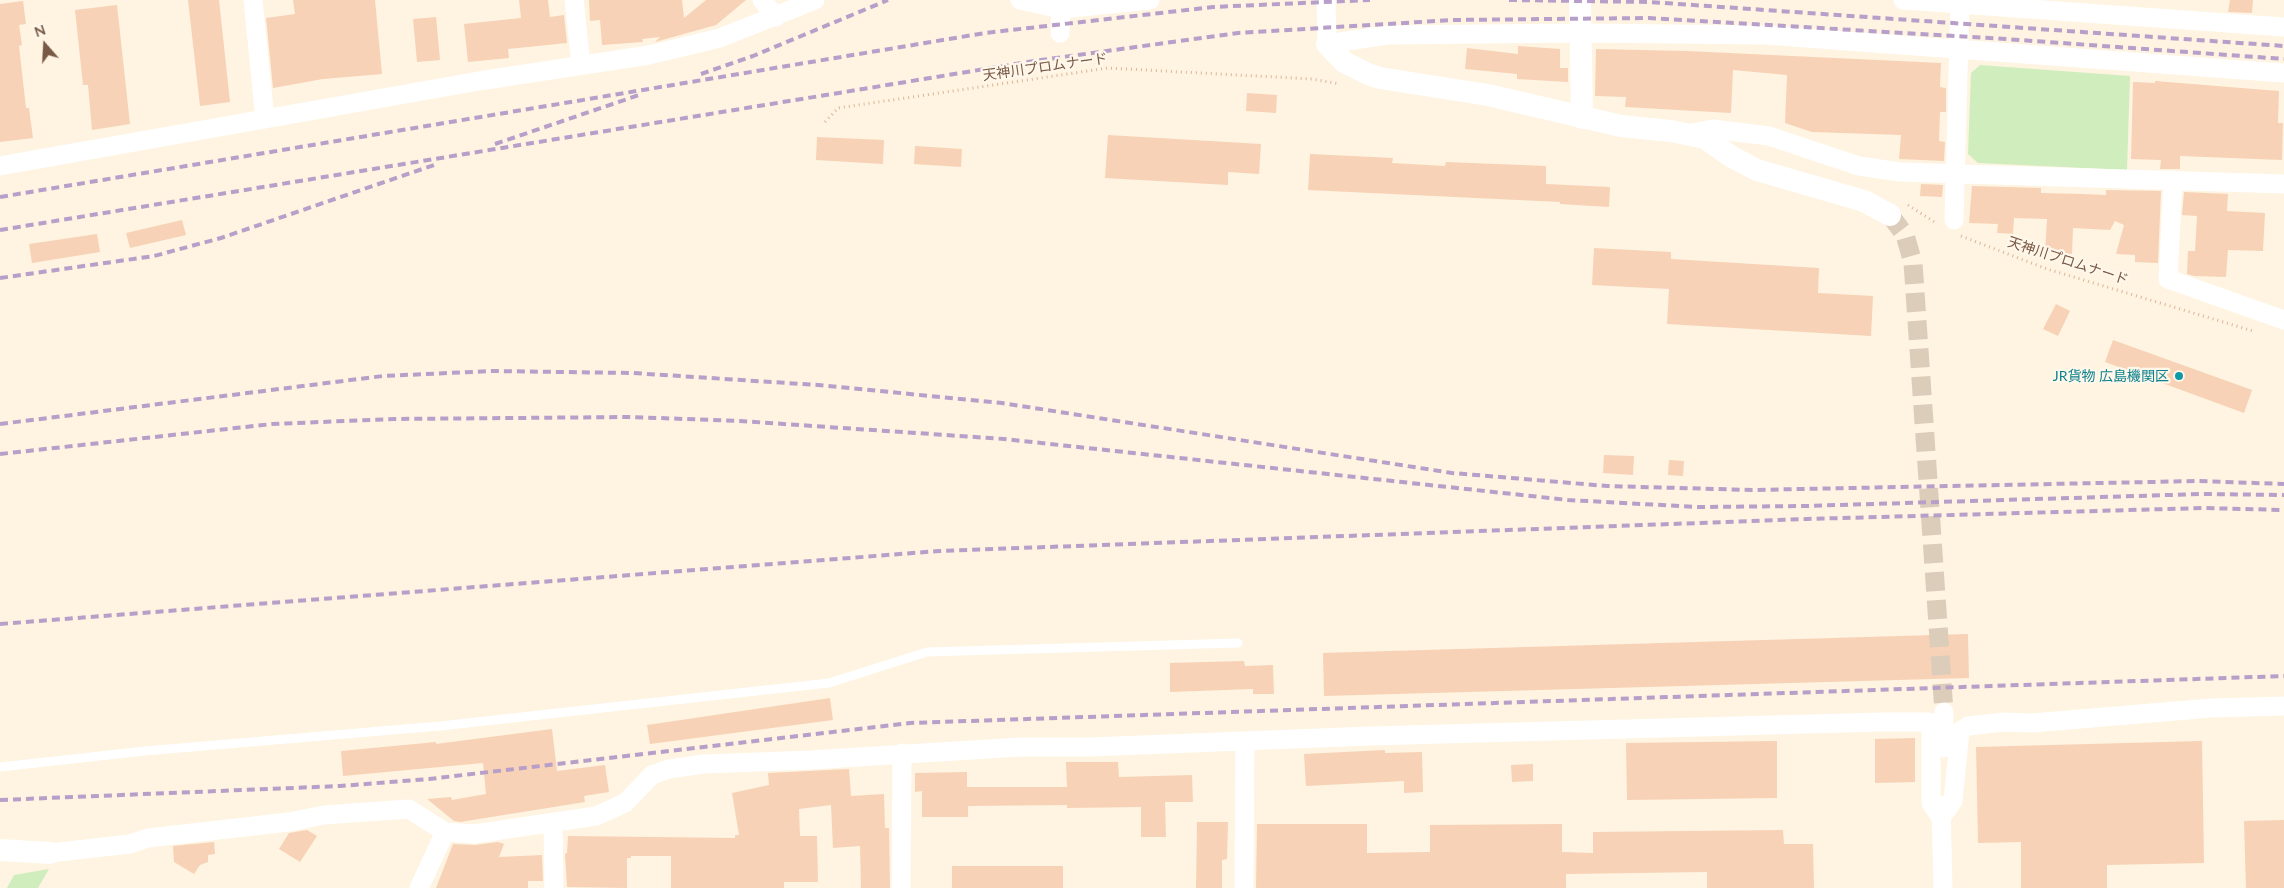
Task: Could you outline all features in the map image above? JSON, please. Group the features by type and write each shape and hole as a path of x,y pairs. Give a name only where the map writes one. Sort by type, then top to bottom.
{"street":[{"path":"253,0 265,119"},
{"path":"574,0 581,65"},
{"path":"762,0 776,17"},
{"path":"0,166 265,119 649,55 720,38 815,0"},
{"path":"1020,0 1061,9 1150,0"},
{"path":"1326,0 1327,44 1344,62 1368,74 1488,95 1621,126 1705,138 1732,157 1757,170 1898,210"},
{"path":"1580,0 1582,118"},
{"path":"1904,0 1960,2 2284,27"},
{"path":"1948,225 1955,174 1957,49 1960,2"},
{"path":"1060,33 1061,9"},
{"path":"1327,44 1386,35 1580,32 1765,36 2284,73"},
{"path":"1686,134 1712,129 1769,136 1859,166 1900,172 2284,184"},
{"path":"2173,180 2168,278 2284,320"},
{"path":"1941,818 1952,801 1960,731 1968,726 2004,722 2032,724 2211,708 2284,706"},
{"path":"1943,888 1941,818 1944,712"},
{"path":"0,850 50,853 130,844 148,838 289,822 324,815 409,809 445,832 474,834 596,816 625,803 652,775 668,769 704,764 1020,747 1090,747 1928,722 1931,728 1931,803 1941,818"},
{"path":"1244,888 1245,741"},
{"path":"901,888 902,753"},
{"path":"553,822 554,888"},
{"path":"419,888 445,832"}],"lane":[{"path":"0,767 145,751 440,726 829,683 927,652 1238,643"}],"path":[{"name":"天神川プロムナード","path":"825,122 838,108 1108,68 1312,79 1342,84"},
{"name":"天神川プロムナード","path":"1898,210 1948,225 2047,269 2256,331"}],"green space":[{"path":"1980,65 2130,76 2127,170 1978,163 1968,154 1971,73"},
{"path":"49,869 38,888 7,888 14,875"}],"building":[{"path":"188,0 219,0 230,102 200,106"},
{"path":"293,0 375,0 382,74 323,79 273,88 266,18 295,14"},
{"path":"519,0 548,0 550,17 564,15 567,43 508,49 509,58 468,62 464,24 521,18"},
{"path":"589,0 682,0 684,18 706,0 746,0 716,25 655,42 660,37 642,39 643,42 602,45 600,20 590,21"},
{"path":"2230,0 2253,0 2252,13 2228,12"},
{"path":"23,1 26,24 19,25 22,45 19,46 26,108 29,108 33,138 0,142 0,4"},
{"path":"117,5 130,124 92,130 88,85 83,85 75,10"},
{"path":"436,17 440,60 417,62 413,19"},
{"path":"1518,46 1560,49 1560,68 1568,68 1568,82 1517,79 1517,74 1465,69 1467,48 1518,54"},
{"path":"1596,49 1686,51 1941,63 1940,87 1946,88 1946,112 1940,112 1939,141 1945,142 1944,161 1899,159 1901,135 1812,132 1785,123 1787,75 1733,70 1731,113 1625,107 1626,97 1595,96"},
{"path":"2155,81 2279,91 2278,123 2283,123 2282,160 2180,156 2180,169 2160,169 2161,160 2131,159 2133,82 2155,83"},
{"path":"1247,93 1277,95 1276,113 1246,111"},
{"path":"1108,135 1261,144 1259,174 1228,172 1228,185 1105,178"},
{"path":"817,137 884,140 883,164 816,160"},
{"path":"915,146 962,149 961,167 914,164"},
{"path":"1310,154 1393,158 1392,163 1445,166 1446,162 1546,166 1546,184 1610,187 1609,207 1560,204 1560,202 1308,190"},
{"path":"1921,184 1943,185 1942,197 1920,196"},
{"path":"1972,186 2041,188 2041,193 2106,195 2106,190 2161,191 2158,263 2135,262 2135,255 2116,254 2124,225 2115,221 2110,230 2073,228 2072,254 2045,253 2047,219 2014,218 2013,234 1997,233 1998,224 1969,223"},
{"path":"2184,192 2228,194 2227,211 2265,213 2263,251 2228,250 2226,277 2187,274 2188,251 2195,251 2197,216 2182,215"},
{"path":"182,220 186,235 130,248 126,233"},
{"path":"97,234 100,252 32,263 29,244"},
{"path":"1594,248 1671,252 1671,259 1819,268 1818,293 1873,296 1871,336 1667,324 1669,289 1592,285"},
{"path":"2056,304 2070,311 2058,336 2043,329"},
{"name":"JR貨物 広島機関区","path":"2113,340 2252,390 2244,413 2105,362"},
{"path":"1604,455 1634,456 1633,475 1603,473"},
{"path":"1669,460 1684,461 1683,476 1668,475"},
{"path":"1968,634 1969,678 1324,696 1323,653"},
{"path":"1244,661 1245,666 1273,665 1274,694 1253,694 1253,689 1170,692 1170,663"},
{"path":"830,698 833,720 650,744 647,725"},
{"path":"552,729 557,771 605,765 609,792 584,796 585,802 460,822 454,821 427,799 451,797 452,800 486,794 483,763 343,776 341,751 436,742 436,744"},
{"path":"1915,738 1915,782 1875,783 1875,739"},
{"path":"1777,741 1777,798 1627,800 1626,743"},
{"path":"2202,741 2204,863 2107,865 2107,888 2021,888 2021,842 1978,843 1976,747"},
{"path":"1385,750 1385,753 1422,752 1423,792 1404,793 1404,781 1306,786 1304,754"},
{"path":"1066,762 1118,762 1119,777 1192,775 1193,802 1165,802 1166,837 1141,837 1141,807 1067,808 1067,805 968,806 968,817 922,817 922,791 915,792 915,773 967,772 967,787 1067,787"},
{"path":"1533,764 1533,781 1512,782 1511,765"},
{"path":"849,769 851,796 884,794 885,828 889,828 890,888 861,888 860,846 833,848 831,805 799,809 800,836 817,836 818,882 784,882 784,888 671,888 671,856 631,856 631,858 627,858 627,888 567,887 565,854 567,853 568,836 735,838 735,835 739,835 732,793 769,785 768,773"},
{"path":"2284,820 2284,888 2246,888 2244,821"},
{"path":"1197,822 1228,822 1227,859 1222,860 1222,888 1196,888"},
{"path":"1257,824 1367,824 1367,853 1430,852 1430,825 1562,824 1562,852 1593,853 1593,832 1783,830 1784,844 1813,844 1814,888 1707,888 1707,872 1566,874 1566,888 1256,888"},
{"path":"307,830 317,836 300,862 279,849 289,833"},
{"path":"214,842 215,854 208,855 208,862 200,865 194,874 174,862 173,846"},
{"path":"498,842 504,844 499,857 542,855 543,881 528,881 528,888 436,888 453,844 475,845"},
{"path":"952,866 1063,866 1063,888 952,888"}],"tunnel":[{"path":"1890,215 1905,235 1913,263 1944,712"}],"railway":[{"path":"701,74 753,56 888,0"},
{"path":"0,197 985,33 1213,7 1370,0"},
{"path":"1509,0 1650,2 2284,46"},
{"path":"0,230 1034,61 1238,33 1453,20 1649,18 2006,39 2284,59"},
{"path":"495,144 642,94"},
{"path":"0,278 154,256 221,238 434,165"},
{"path":"0,424 383,376 493,371 633,373 818,385 1002,403 1452,473 1607,486 1752,490 2199,481 2284,484"},
{"path":"0,454 272,424 394,419 631,417 740,421 1004,439 1568,500 1698,507 1806,506 2202,494 2284,495"},
{"path":"0,624 939,551 1807,519 2203,508 2284,510"},
{"path":"0,800 340,786 429,779 910,723 2284,676"}],"place":[{"name":"JR貨物 広島機関区","path":"2179,376"}]}
